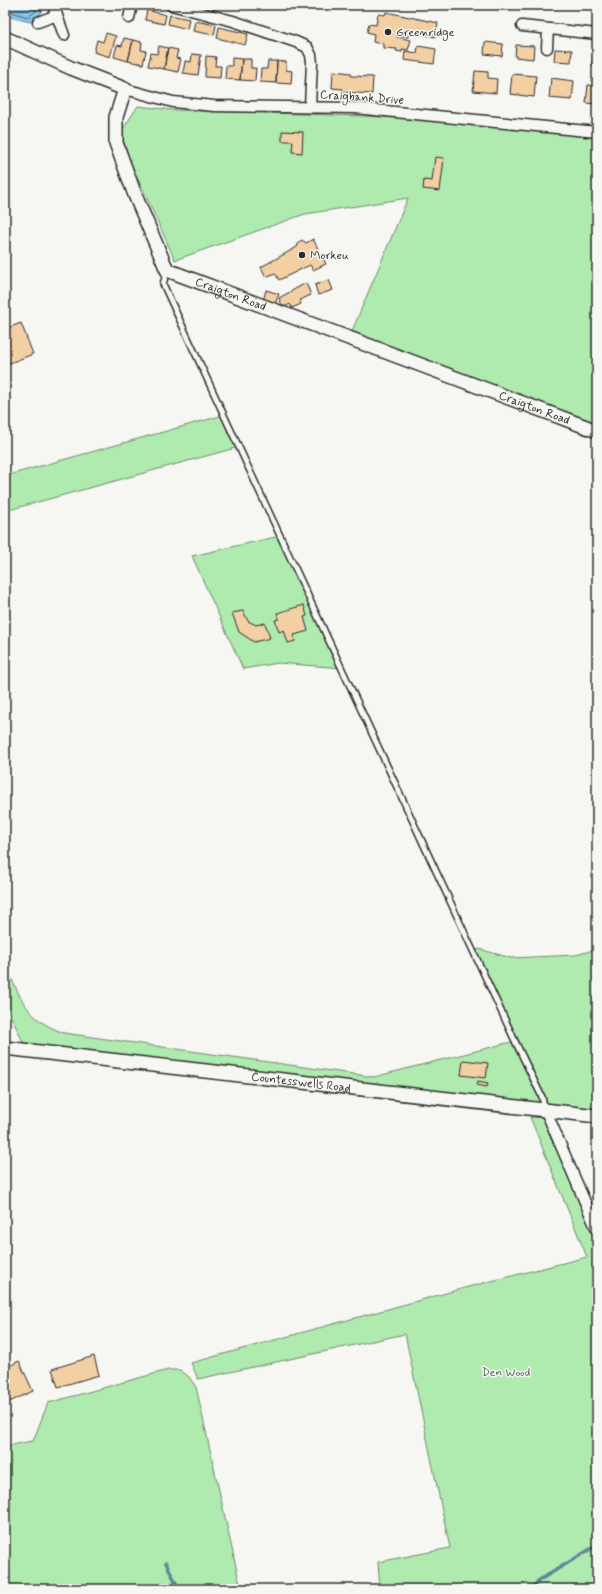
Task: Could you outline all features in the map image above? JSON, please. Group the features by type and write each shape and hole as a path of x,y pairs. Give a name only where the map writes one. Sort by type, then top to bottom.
{"street":[{"path":"52,5 64,35"},
{"path":"129,18 132,5"},
{"path":"171,5 233,21 307,47 311,55 312,63 310,106"},
{"path":"38,22 57,15"},
{"path":"522,26 597,34"},
{"path":"547,48 548,29"},
{"path":"5,38 71,68 125,90 116,117 116,143 167,270"},
{"name":"Craigbank Drive","path":"125,90 173,102 214,106 310,106 355,108 597,132"},
{"name":"Craigton Road","path":"167,270 597,431"},
{"name":"Countesswells Road","path":"5,1048 597,1116"},
{"path":"546,1111 597,1230"}],"lane":[{"path":"167,270 163,284 528,1069 546,1111"}],"green space":[{"path":"138,106 173,110 363,116 541,126 597,132 597,423 439,366 352,331 408,198 305,214 175,260 129,159 121,132"},
{"path":"224,415 239,447 5,511 5,476"},
{"path":"280,536 342,668 278,663 243,669 192,556"},
{"path":"479,949 511,958 576,955 597,949 597,1116 359,1090 24,1044 5,1004 5,964 20,997 32,1014 51,1027 64,1033 374,1077 515,1041 474,951"},
{"name":"Den Wood","path":"530,1117 545,1118 597,1231 597,1589 380,1589 378,1562 450,1548 405,1334 198,1379 191,1363 468,1287 587,1257"},
{"path":"168,1370 180,1370 189,1377 196,1387 241,1589 5,1589 5,1446 33,1441 48,1403"}],"water":[{"path":"5,5 39,5 42,12 30,22 13,18 5,13"}],"building":[{"path":"147,10 166,15 164,24 145,20"},
{"name":"Greenridge","path":"386,12 438,23 435,37 409,31 408,37 398,35 397,37 411,40 408,50 402,49 402,52 396,51 397,49 383,48 383,44 373,42 374,34 367,32 369,24 376,25 378,14 385,15"},
{"path":"170,15 189,19 187,29 168,24"},
{"path":"195,21 216,25 214,35 193,31"},
{"path":"219,27 248,34 245,45 217,38"},
{"path":"106,33 116,36 110,57 94,52 97,40 103,42"},
{"path":"124,38 133,40 128,61 114,57 117,45 122,46"},
{"path":"133,40 142,42 141,50 146,51 143,64 128,61"},
{"path":"485,42 503,44 502,56 484,54"},
{"path":"516,45 534,46 533,59 515,57"},
{"path":"159,46 168,48 164,69 148,66 151,53 157,54"},
{"path":"418,46 436,49 434,64 404,60 405,51 417,53"},
{"path":"168,48 178,50 176,58 181,59 178,72 164,69"},
{"path":"555,49 572,50 571,62 554,61"},
{"path":"593,52 597,52 597,65 592,65"},
{"path":"192,54 201,55 198,75 183,73 185,61 191,62"},
{"path":"206,56 216,57 215,66 221,66 220,78 205,77"},
{"path":"232,58 242,59 240,80 225,79 226,66 232,66"},
{"path":"242,59 251,59 251,68 256,68 255,81 240,80"},
{"path":"268,61 277,61 276,83 260,82 261,69 267,69"},
{"path":"277,61 286,62 286,70 292,71 291,84 276,83"},
{"path":"333,71 351,73 351,76 373,77 372,94 342,92 343,89 332,88"},
{"path":"475,71 488,72 488,78 497,79 496,93 473,91"},
{"path":"512,74 536,76 534,97 510,94"},
{"path":"551,78 574,81 572,100 549,98"},
{"path":"588,85 597,86 597,104 586,103"},
{"path":"282,131 303,132 302,153 292,152 293,141 282,141"},
{"path":"435,157 444,158 440,191 423,189 424,180 432,181"},
{"name":"Morkeu","path":"313,239 326,264 313,270 310,265 279,280 275,273 266,277 261,267 297,247 299,242 302,240 306,243"},
{"path":"329,280 333,290 318,295 315,285"},
{"path":"306,283 311,295 300,300 301,304 292,308 290,304 283,308 279,298"},
{"path":"266,290 279,294 275,304 263,301"},
{"path":"21,323 33,354 5,365 5,329"},
{"path":"304,605 307,616 304,617 308,631 294,635 295,641 288,643 284,630 279,632 275,620 279,619 277,613"},
{"path":"243,611 248,621 256,625 265,623 270,638 254,642 239,632 232,613"},
{"path":"463,1060 488,1063 486,1078 461,1075"},
{"path":"478,1081 488,1083 487,1087 477,1085"},
{"path":"94,1356 99,1375 58,1387 52,1369"},
{"path":"19,1361 33,1391 5,1404 5,1368"}],"waterway":[{"path":"532,1589 538,1581 597,1545"},
{"path":"166,1563 179,1589"},
{"path":"228,1589 240,1587"}],"place":[{"name":"Greenridge","path":"388,32"},
{"name":"Morkeu","path":"302,255"}]}
